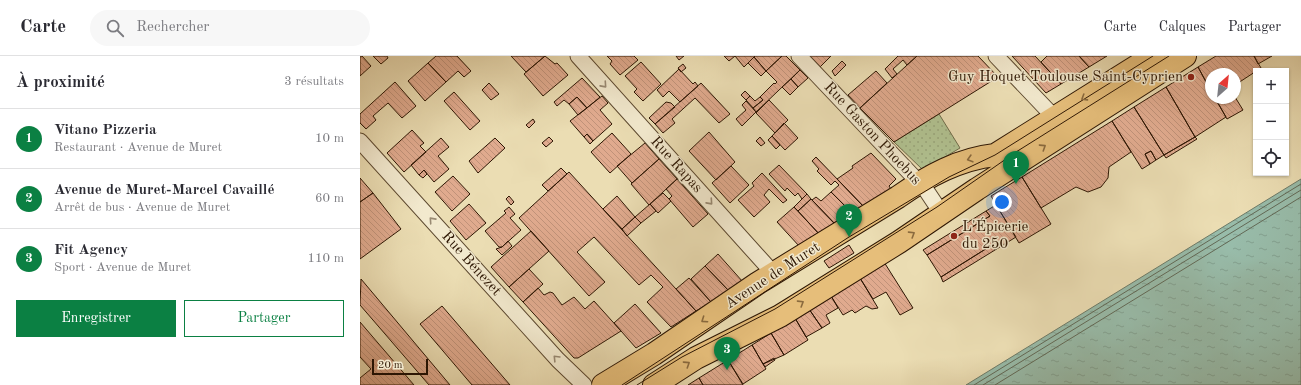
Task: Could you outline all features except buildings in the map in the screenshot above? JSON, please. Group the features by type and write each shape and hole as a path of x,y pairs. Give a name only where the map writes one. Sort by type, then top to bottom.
{"main road":[{"name":"Avenue de Muret","path":"604,385 654,354 774,274 898,197 918,182 958,162 974,157 995,155 1152,56"},
{"path":"654,385 696,358 780,316 942,214 977,189 1185,56"}],"street":[{"name":"Rue Rapas","path":"578,56 774,274"},
{"name":"Rue Gaston Phoebus","path":"799,56 926,190 942,214"},
{"path":"996,56 1054,117"},
{"name":"Rue Bénezet","path":"360,141 558,360 584,385"}],"shaded area":[{"path":"939,114 960,148 923,170 894,142"}],"water":[{"path":"1301,179 1301,385 966,385"}],"tram line":[{"path":"622,385 849,237 949,177 995,155 1153,56"},
{"path":"637,385 682,357 775,309 937,207 1016,152 1169,56"}],"place":[{"name":"Guy Hoquet Toulouse Saint-Cyprien","path":"1191,77"},
{"name":"Vitano Pizzeria","path":"1016,184"},
{"name":"L'Épicerie du 250","path":"954,236"},
{"name":"Avenue de Muret-Marcel Cavaillé","path":"849,237"},
{"name":"Fit Agency","path":"727,370"}]}
